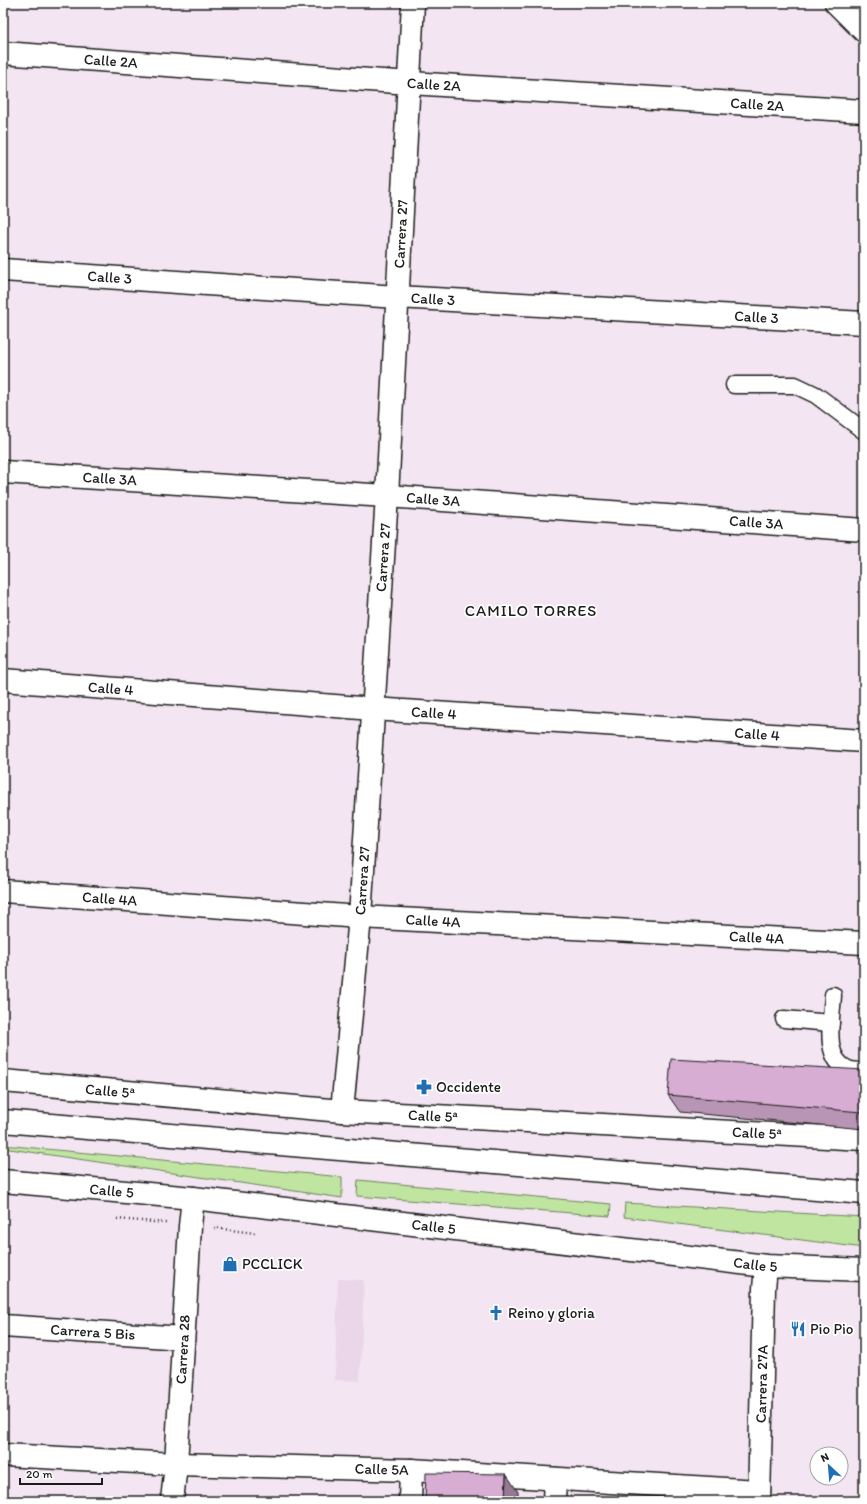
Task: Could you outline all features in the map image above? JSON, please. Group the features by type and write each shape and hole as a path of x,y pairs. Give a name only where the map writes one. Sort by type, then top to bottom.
{"street":[{"name":"Carrera 27","path":"342,1111 360,917 387,496 410,84 413,3"},
{"path":"836,3 864,31"},
{"name":"Calle 2A","path":"3,53 410,84 864,111"},
{"name":"Calle 3","path":"3,270 397,297 864,323"},
{"name":"Calle 3A","path":"3,472 387,496 864,530"},
{"name":"Calle 4","path":"3,680 373,709 864,741"},
{"name":"Calle 4A","path":"3,891 360,917 864,943"},
{"name":"Calle 5ª","path":"3,1081 342,1111 864,1139"},
{"path":"3,1121 864,1193"},
{"name":"Calle 5","path":"3,1181 193,1198 766,1266 864,1270"},
{"name":"Carrera 28","path":"172,1501 176,1464 190,1226 193,1198"},
{"name":"Carrera 27A","path":"759,1496 764,1290 766,1266"},
{"name":"Carrera 5 Bis","path":"3,1326 183,1338"},
{"name":"Calle 5A","path":"3,1455 176,1464 411,1470 555,1479 759,1496"},
{"path":"410,1501 411,1470"},
{"path":"554,1501 555,1479"}],"lane":[{"path":"734,385 795,385 816,395 864,431"},
{"path":"833,995 830,1037 832,1051 838,1062 849,1069 864,1071"},
{"path":"784,1019 831,1023"}],"shaded area":[{"path":"338,1279 364,1280 360,1381 335,1380"}],"green space":[{"path":"3,1145 342,1177 342,1198 3,1148"},
{"path":"358,1180 611,1204 610,1216 357,1196"},
{"path":"625,1203 864,1217 864,1248 624,1217"}],"building":[{"path":"671,1059 864,1070 861,1112 668,1095"},
{"path":"426,1473 506,1474 505,1501 425,1501"}],"place":[{"name":"Occidente","path":"424,1087"},
{"name":"PCCLICK","path":"230,1264"},
{"name":"Reino y gloria","path":"496,1313"},
{"name":"Pio Pio","path":"798,1329"}],"district":[{"name":"CAMILO TORRES","path":"531,610"}]}
